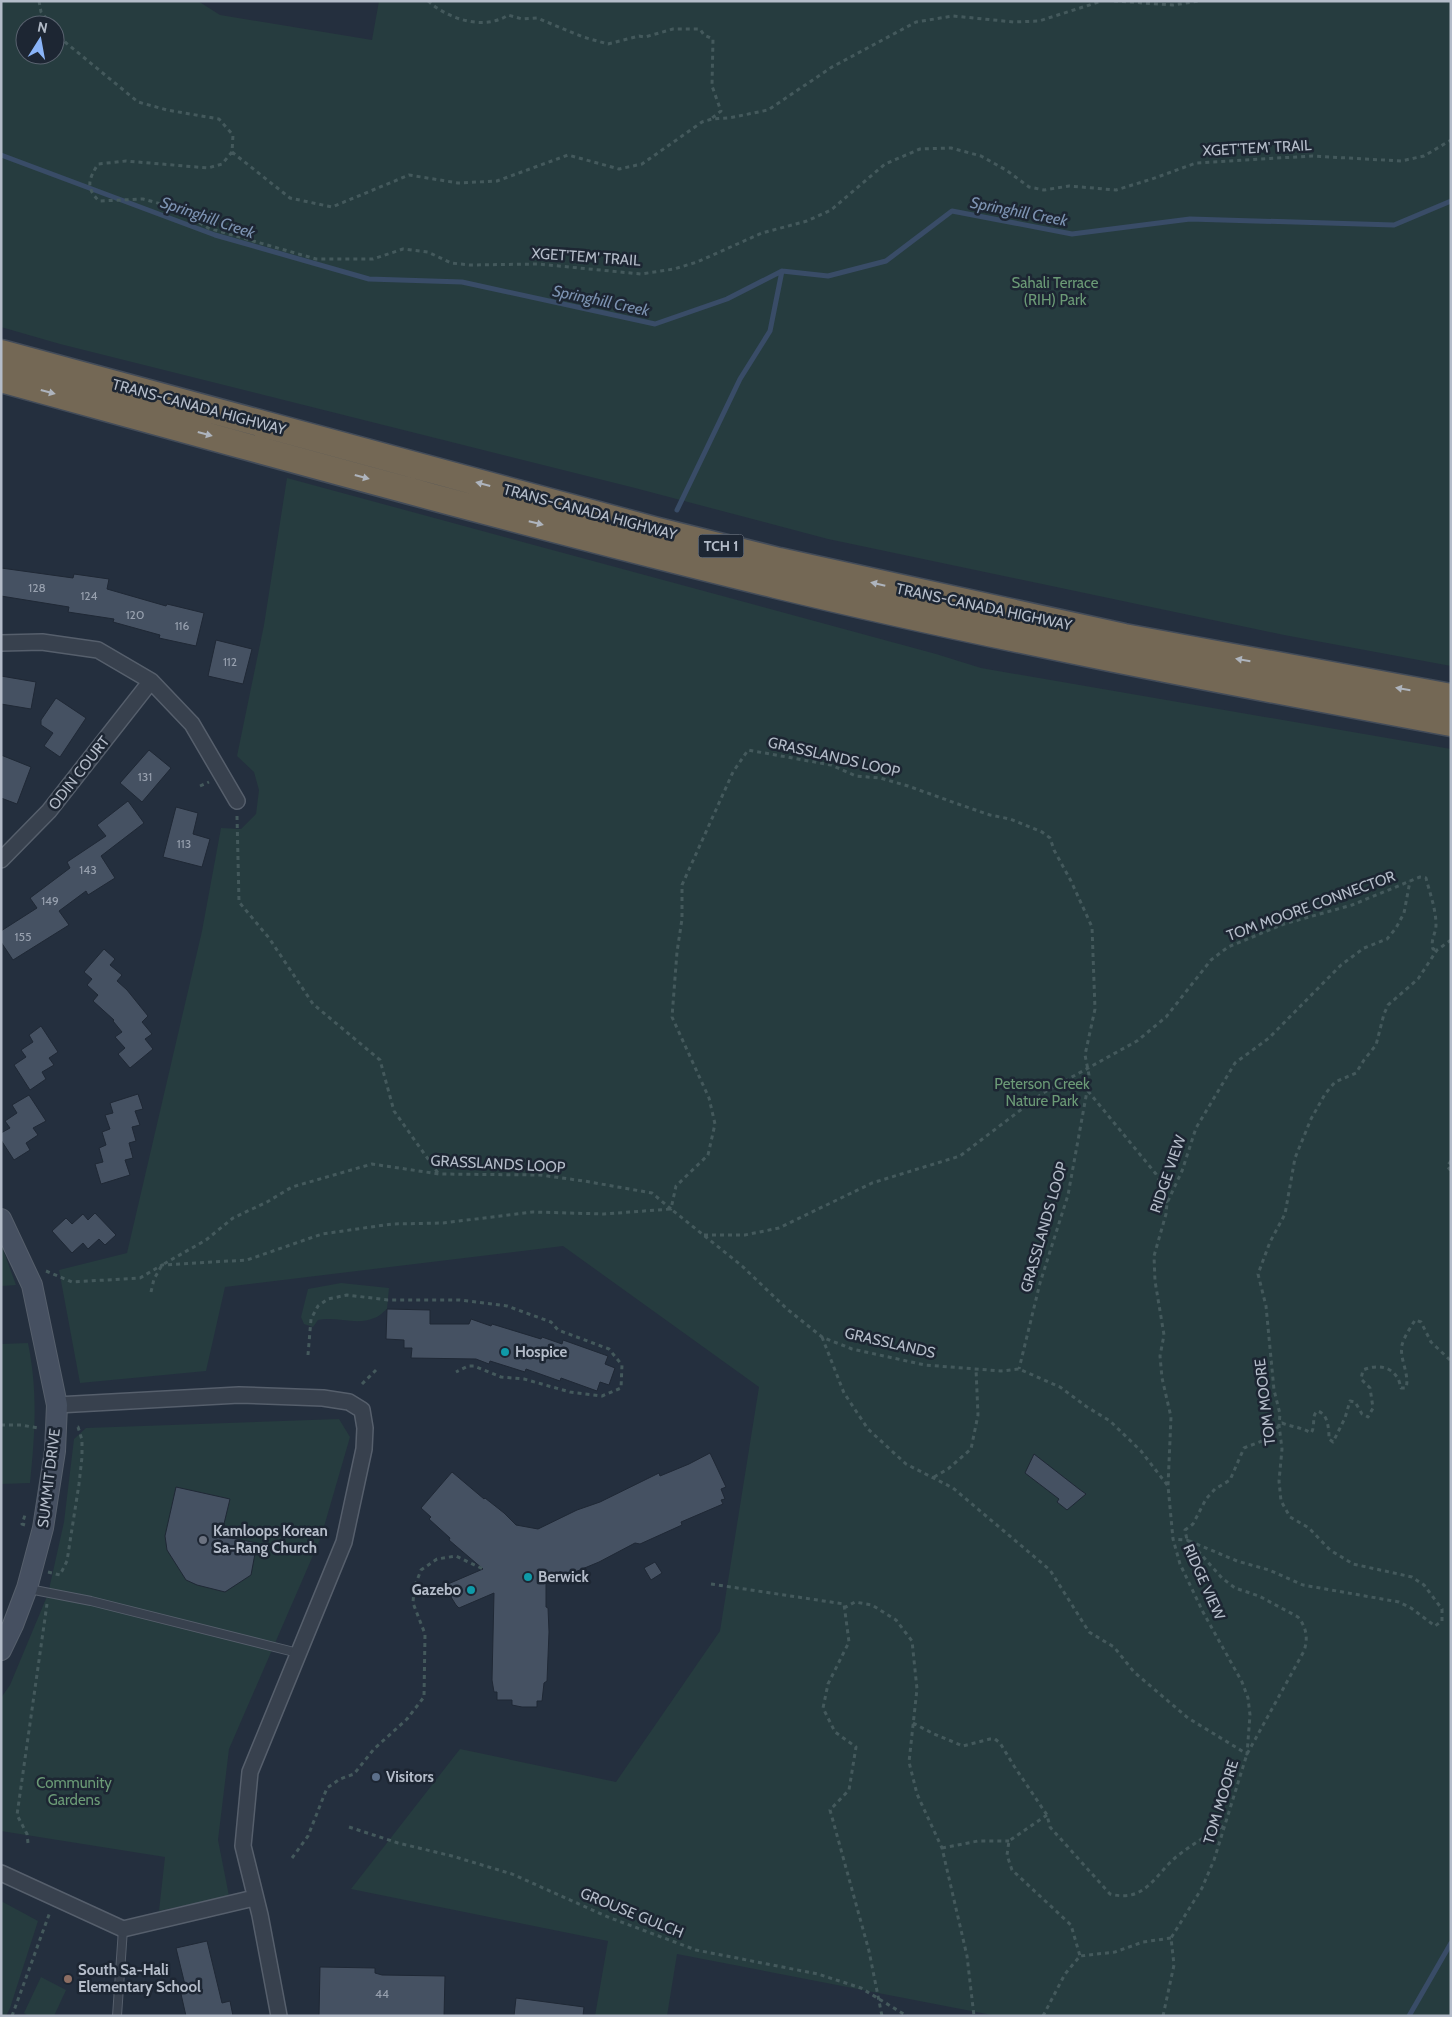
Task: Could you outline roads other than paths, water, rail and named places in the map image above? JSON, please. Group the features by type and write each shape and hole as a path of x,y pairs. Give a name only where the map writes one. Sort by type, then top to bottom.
{"highway":[{"name":"TRANS-CANADA HIGHWAY","path":"1,353 636,525 779,561 1124,637 1451,697"},
{"name":"TRANS-CANADA HIGHWAY","path":"1,379 479,508 776,585 1119,661 1451,723"}],"main road":[{"name":"SUMMIT DRIVE","path":"1,1219 32,1285 57,1405 55,1451 43,1528 27,1588 1,1650"}],"street":[{"path":"1,643 42,642 98,650 151,681 192,724 237,801"},
{"name":"ODIN COURT","path":"1,860 49,811 151,681"},
{"path":"57,1405 239,1396 323,1398 350,1402 362,1410 365,1428 364,1449 344,1542 250,1772 243,1846 254,1898 260,1915 279,2016"},
{"path":"1,1873 123,1929 254,1898"}],"lane":[{"path":"27,1588 48,1594 91,1601 298,1654"},
{"path":"117,2016 123,1929"}],"waterway":[{"name":"Springhill Creek","path":"1,155 215,235 369,279 462,282 655,324 727,299 782,271 828,276 886,261 952,211 1072,234 1190,219 1394,225 1451,201"},
{"path":"677,510 740,379 770,331 782,271"},
{"path":"1409,2016 1451,1943"}],"place":[{"name":"Hospice","path":"505,1352"},
{"name":"Kamloops Korean Sa-Rang Church","path":"203,1540"},
{"name":"Berwick","path":"528,1577"},
{"name":"Gazebo","path":"471,1590"},
{"name":"Visitors","path":"376,1777"},
{"name":"South Sa-Hali Elementary School","path":"68,1979"}],"park label":[{"name":"Sahali Terrace (RIH) Park","path":"1055,292"},
{"name":"Peterson Creek Nature Park","path":"1042,1092"},
{"name":"Community Gardens","path":"74,1792"}]}
